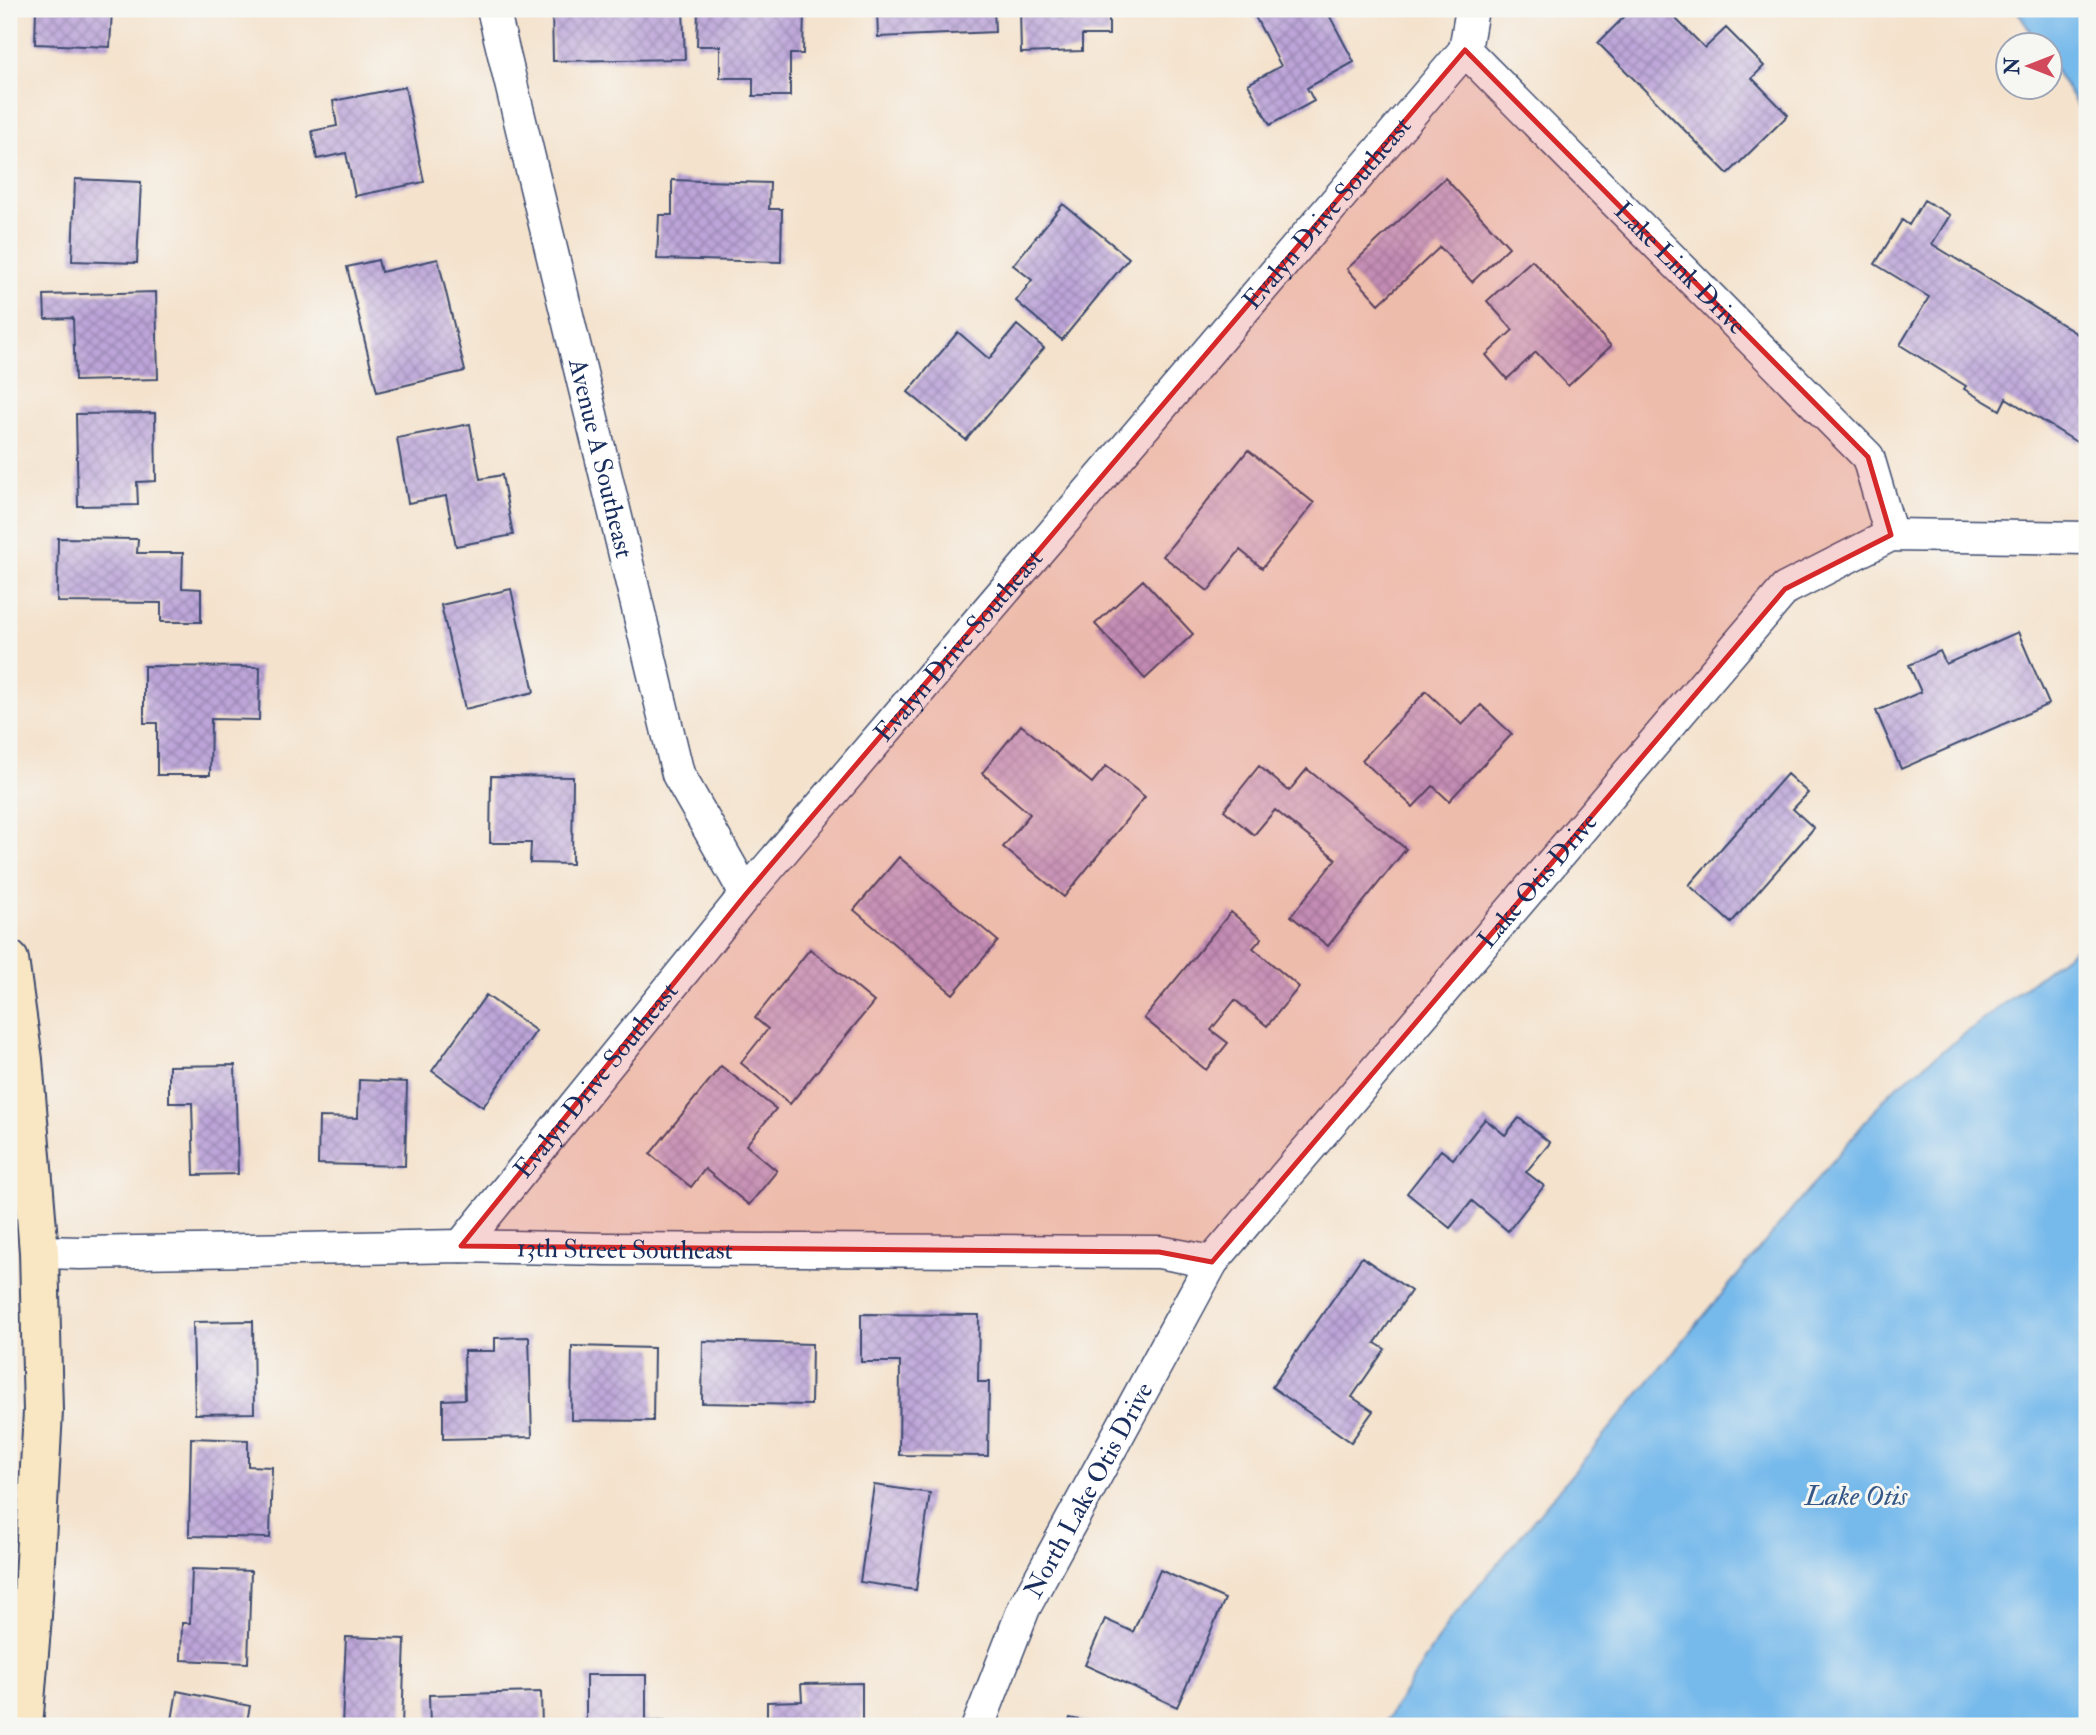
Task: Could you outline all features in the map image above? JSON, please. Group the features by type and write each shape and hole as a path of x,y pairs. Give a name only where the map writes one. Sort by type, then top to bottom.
{"main road":[{"path":"9,960 23,1060 39,1252 43,1411 23,1726"}],"street":[{"name":"Avenue A Southeast","path":"493,9 678,774 746,894"},
{"path":"1465,50 1472,9"},
{"name":"Evalyn Drive Southeast","path":"461,1246 746,894 1465,50"},
{"name":"Lake Link Drive","path":"1465,50 1868,457 1891,536"},
{"path":"1891,536 2087,538"},
{"name":"Lake Otis Drive","path":"1212,1262 1785,590 1891,536"},
{"name":"13th Street Southeast","path":"39,1252 461,1246 1159,1252 1212,1262"},
{"name":"North Lake Otis Drive","path":"978,1726 1024,1608 1212,1262"}],"highlighted area":[{"path":"1465,50 1868,457 1891,535 1785,589 1212,1262 1159,1252 461,1246 746,894"}],"water":[{"path":"2016,9 2087,9 2087,121 2064,84 2064,32 2031,32"},
{"name":"Lake Otis","path":"2087,939 2087,1726 1383,1726 1448,1623 1891,1091"}],"building":[{"path":"36,9 112,9 110,47 35,44"},
{"path":"552,9 683,9 685,59 553,61"},
{"path":"698,9 804,9 803,54 790,54 790,96 753,96 753,78 720,78 720,46 697,46"},
{"path":"877,9 994,9 995,32 878,37"},
{"path":"1020,9 1109,9 1109,35 1082,35 1082,51 1021,53"},
{"path":"1251,9 1326,9 1354,62 1307,88 1314,101 1270,125 1248,84 1281,66"},
{"path":"1632,9 1666,9 1705,48 1726,28 1764,66 1752,78 1788,115 1728,174 1598,43"},
{"path":"405,87 424,182 355,196 346,153 317,159 312,131 337,126 333,101"},
{"path":"1445,178 1509,247 1472,282 1440,247 1379,304 1347,269"},
{"path":"75,179 141,182 137,263 72,261"},
{"path":"672,180 770,183 769,209 782,209 781,262 657,259 659,215 672,215"},
{"path":"1924,200 1950,215 1932,244 2087,340 2087,429 2078,443 2006,398 2000,410 1900,345 1929,297 1875,264 1902,220 1909,225"},
{"path":"1063,204 1129,258 1062,340 1016,301 1032,280 1013,265"},
{"path":"438,259 465,371 377,392 347,267 378,260 381,272"},
{"path":"1532,260 1611,346 1568,386 1536,352 1507,379 1486,355 1513,330 1487,301"},
{"path":"156,292 158,379 75,381 73,318 45,319 44,295"},
{"path":"1017,325 1044,348 966,440 908,392 958,332 989,359"},
{"path":"155,413 156,481 137,482 138,505 78,506 76,414"},
{"path":"470,424 480,479 502,475 513,535 456,546 446,496 408,503 397,438"},
{"path":"1248,450 1314,503 1262,568 1240,550 1208,591 1163,556"},
{"path":"58,538 138,539 137,553 183,553 182,588 201,589 201,622 161,622 161,603 57,602"},
{"path":"1143,580 1193,634 1145,679 1095,624"},
{"path":"511,589 534,692 465,709 441,605"},
{"path":"2018,632 2049,704 1901,769 1876,711 1921,692 1909,665 1940,651 1946,664"},
{"path":"144,666 260,667 259,720 211,719 210,775 157,775 157,723 144,723"},
{"path":"1426,691 1462,725 1481,705 1512,734 1449,801 1433,786 1413,807 1362,760"},
{"path":"1021,725 1092,783 1106,766 1145,797 1064,897 1003,847 1030,814 982,773"},
{"path":"1259,766 1289,791 1307,769 1406,849 1328,946 1291,916 1336,859 1275,810 1254,835 1224,810"},
{"path":"1787,774 1808,793 1793,809 1814,828 1731,923 1689,885"},
{"path":"491,776 573,777 572,864 530,863 531,843 490,843"},
{"path":"899,857 998,941 953,994 854,910"},
{"path":"1231,912 1262,938 1253,948 1299,987 1267,1026 1235,1000 1211,1030 1228,1043 1206,1070 1144,1018"},
{"path":"810,949 874,1002 790,1104 741,1063 768,1029 755,1018"},
{"path":"486,995 536,1031 483,1107 432,1071"},
{"path":"235,1065 238,1174 194,1175 192,1103 169,1103 169,1066"},
{"path":"721,1066 776,1109 746,1145 777,1171 749,1205 705,1169 691,1187 650,1154"},
{"path":"359,1080 407,1082 405,1166 318,1164 319,1117 358,1118"},
{"path":"1519,1118 1550,1143 1526,1172 1544,1186 1508,1231 1472,1201 1450,1228 1407,1193 1441,1150 1453,1159 1485,1119 1505,1135"},
{"path":"1362,1257 1411,1291 1375,1343 1385,1349 1352,1397 1373,1411 1351,1442 1272,1387"},
{"path":"861,1314 979,1315 978,1382 989,1382 988,1456 899,1455 900,1362 861,1362"},
{"path":"253,1321 254,1413 195,1414 193,1322"},
{"path":"529,1337 532,1437 443,1439 443,1400 465,1399 464,1351 495,1351 495,1338"},
{"path":"703,1341 812,1344 811,1405 702,1403"},
{"path":"572,1346 654,1348 653,1421 571,1420"},
{"path":"191,1438 248,1440 248,1466 272,1467 270,1538 189,1536"},
{"path":"874,1485 930,1493 916,1590 860,1582"},
{"path":"192,1569 251,1571 248,1663 181,1660 182,1623 190,1623"},
{"path":"1160,1570 1225,1599 1177,1707 1085,1665 1105,1619 1133,1632"},
{"path":"346,1637 405,1639 402,1726 342,1726"},
{"path":"586,1675 646,1675 646,1721 669,1721 668,1726 586,1726"},
{"path":"862,1683 862,1726 767,1726 767,1702 802,1701 801,1684"},
{"path":"177,1691 250,1706 246,1726 171,1726"},
{"path":"541,1692 542,1726 430,1726 429,1695"},
{"path":"1070,1718 1101,1725 1101,1726 1068,1726"}]}
